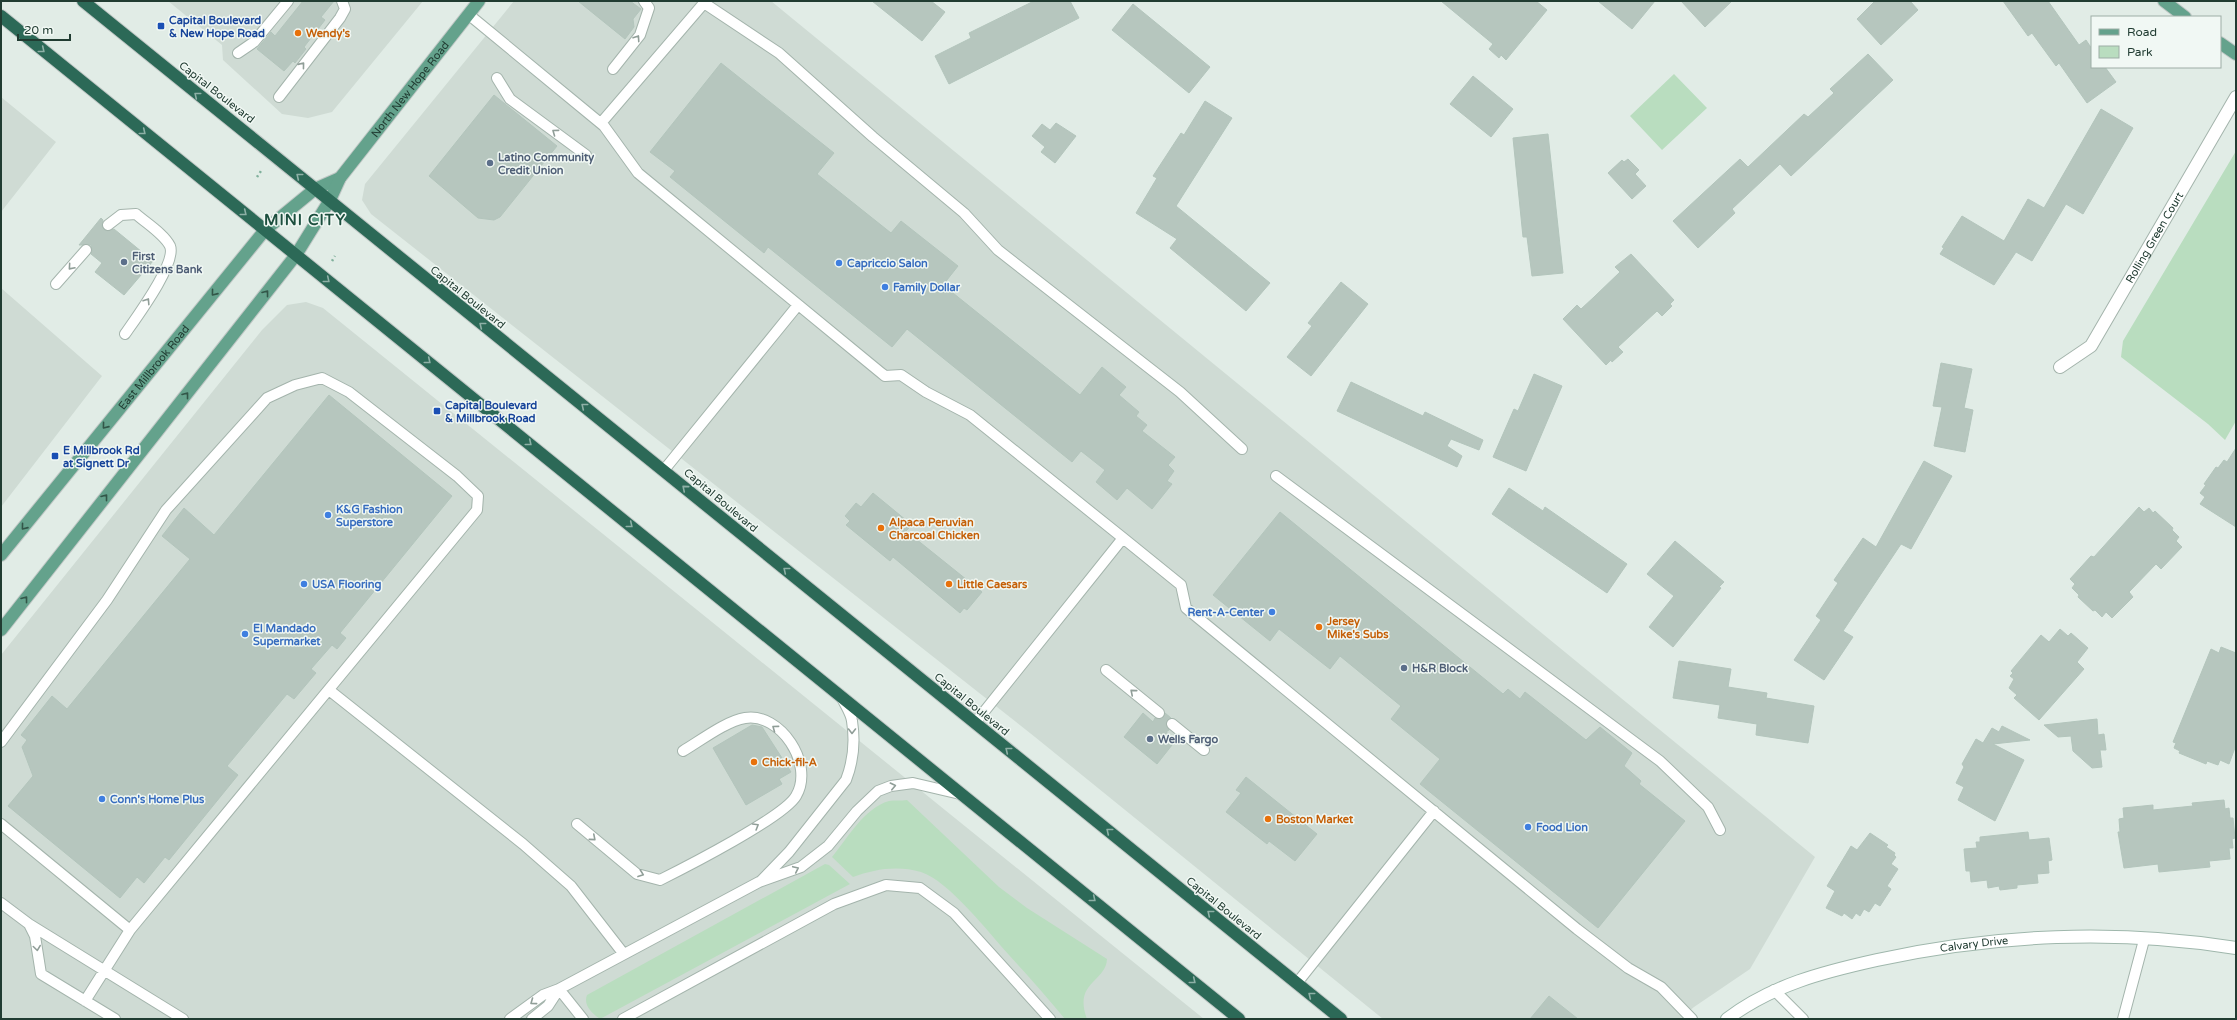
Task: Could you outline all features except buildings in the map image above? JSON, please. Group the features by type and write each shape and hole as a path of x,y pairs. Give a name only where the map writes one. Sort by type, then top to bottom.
{"highway":[{"name":"Capital Boulevard","path":"83,1 1342,1019"},
{"path":"1,16 840,694 1239,1019"}],"main road":[{"name":"North New Hope Road","path":"296,255 330,200 340,178 479,1"},
{"path":"2164,1 2184,16"},
{"path":"2221,43 2236,54"},
{"name":"North New Hope Road","path":"315,189 340,178"},
{"name":"East Millbrook Road","path":"1,555 265,230 315,189"},
{"path":"1,630 296,255"}],"street":[{"name":"Rolling Green Court","path":"2060,367 2090,346 2236,97"},
{"name":"Calvary Drive","path":"1726,1019 1774,990 1824,972 1925,950 2010,939 2042,937 2144,940 2236,948"}],"lane":[{"path":"238,53 254,42 288,1"},
{"path":"614,69 640,35 649,8 644,1"},
{"path":"601,123 703,2 779,53 873,137 964,213 998,250 1180,392 1242,449"},
{"path":"278,97 340,18 346,4"},
{"path":"468,14 601,123 621,147 638,173 798,305 885,376 901,375 926,392 970,415 1181,585 1186,608 1608,953 1628,968 1661,987 1692,1019"},
{"path":"497,78 510,99 586,155"},
{"path":"108,225 122,215 136,214 163,238 171,248 170,259 154,291 125,334"},
{"path":"56,284 86,250"},
{"path":"664,470 798,305"},
{"path":"1,742 106,600 171,504 267,398 295,385 322,378 349,392 457,476 478,496 477,510 130,930 85,1001"},
{"path":"1276,476 1660,761 1708,807 1720,830"},
{"path":"975,723 1123,538"},
{"path":"1106,670 1159,714"},
{"path":"329,690 523,844 571,886 623,954"},
{"path":"760,882 789,852 846,780 851,768 852,720 840,694"},
{"path":"577,824 637,874 660,880 687,867 779,812 796,797 803,782 802,764 795,746 781,732 761,717 744,718 683,750"},
{"path":"1172,724 1204,750"},
{"path":"510,1019 543,995 559,989 760,882 781,876 815,858 878,791 891,786 913,783 964,795"},
{"path":"1297,983 1434,811"},
{"path":"1,824 130,930"},
{"path":"623,1019 834,904 886,885 920,888 954,913 1050,1019"},
{"path":"1,903 29,924 183,1019"},
{"path":"29,924 35,936 41,974 115,1019"},
{"path":"2123,1019 2144,940"},
{"path":"532,1019 548,1006 559,989"},
{"path":"559,989 583,1019"},
{"path":"1774,990 1803,1019"}],"path":[{"path":"258,177 261,171"},
{"path":"332,261 335,256"}],"shaded area":[{"path":"168,1 423,1 332,112 308,118 282,114 223,60 222,45"},
{"path":"514,1 771,1 1815,857 1750,969 1694,1007 1680,1019 1383,1019 1035,737 371,214 362,200 365,184"},
{"path":"1,97 56,142 1,212"},
{"path":"1,288 102,376 1,507"},
{"path":"306,302 323,308 1204,1019 1,1019 1,655 262,330 287,305"}],"green space":[{"path":"1674,74 1707,108 1662,150 1630,116"},
{"path":"2236,151 2236,421 2225,440 2208,424 2121,357 2123,341"},
{"path":"907,800 999,887 1027,908 1107,959 1105,967 1091,984 1084,997 1084,1007 1087,1019 1065,1019 956,896 932,877 921,872 895,868 878,870 853,877 832,857 857,825 872,810 889,801"},
{"path":"825,864 829,865 850,884 600,1019 587,1005 587,995"}],"place":[{"name":"Capital Boulevard & New Hope Road","path":"161,26"},
{"name":"Wendy's","path":"298,33"},
{"name":"Latino Community Credit Union","path":"490,163"},
{"name":"First Citizens Bank","path":"124,262"},
{"name":"Capriccio Salon","path":"839,263"},
{"name":"Family Dollar","path":"885,287"},
{"name":"Capital Boulevard & Millbrook Road","path":"437,411"},
{"name":"E Millbrook Rd at Signett Dr","path":"55,456"},
{"name":"K&G Fashion Superstore","path":"328,515"},
{"name":"Alpaca Peruvian Charcoal Chicken","path":"881,528"},
{"name":"USA Flooring","path":"304,584"},
{"name":"Little Caesars","path":"949,584"},
{"name":"Rent-A-Center","path":"1272,612"},
{"name":"Jersey Mike's Subs","path":"1319,627"},
{"name":"El Mandado Supermarket","path":"245,634"},
{"name":"H&R Block","path":"1404,668"},
{"name":"Wells Fargo","path":"1150,739"},
{"name":"Chick-fil-A","path":"754,762"},
{"name":"Conn's Home Plus","path":"102,799"},
{"name":"Boston Market","path":"1268,819"},
{"name":"Food Lion","path":"1528,827"}],"district":[{"name":"MINI CITY","path":"305,220"}]}
